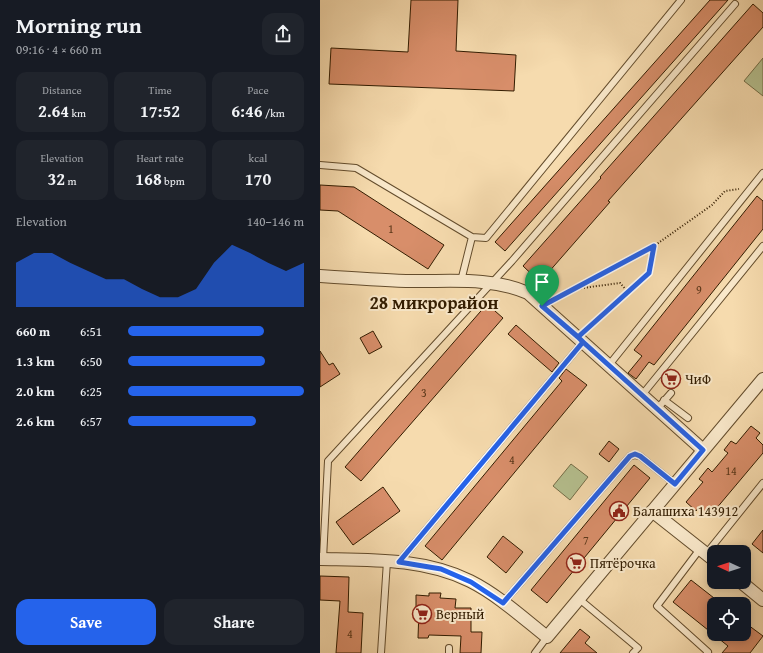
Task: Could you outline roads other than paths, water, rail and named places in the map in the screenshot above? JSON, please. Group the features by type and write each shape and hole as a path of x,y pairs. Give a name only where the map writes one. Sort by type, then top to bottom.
{"street":[{"path":"320,276 405,281 493,282 510,286 528,293 642,395 661,404 703,450"},
{"path":"322,559 393,562 441,569 471,582 503,603 547,637 763,378"},
{"path":"652,511 707,554"},
{"path":"750,589 763,600"}],"lane":[{"path":"320,165 356,168 472,237 486,238 681,0"},
{"path":"322,559 328,461 493,282 735,4"},
{"path":"609,365 747,193 760,182 763,173"},
{"path":"460,282 472,237"},
{"path":"642,395 763,246"},
{"path":"381,653 393,562 580,339"},
{"path":"671,393 661,404 688,418"},
{"path":"503,603 630,456 635,454 640,456 675,484"},
{"path":"714,545 763,483"},
{"path":"707,554 657,606 708,652 707,653"},
{"path":"578,598 638,648 633,653"},
{"path":"535,653 547,637"}],"place":[{"name":"ЧиФ","path":"671,379"},
{"name":"Балашиха 143912","path":"619,511"},
{"name":"Пятёрочка","path":"576,563"},
{"name":"Верный","path":"422,614"}],"district":[{"name":"28 микрорайон","path":"434,302"}]}
